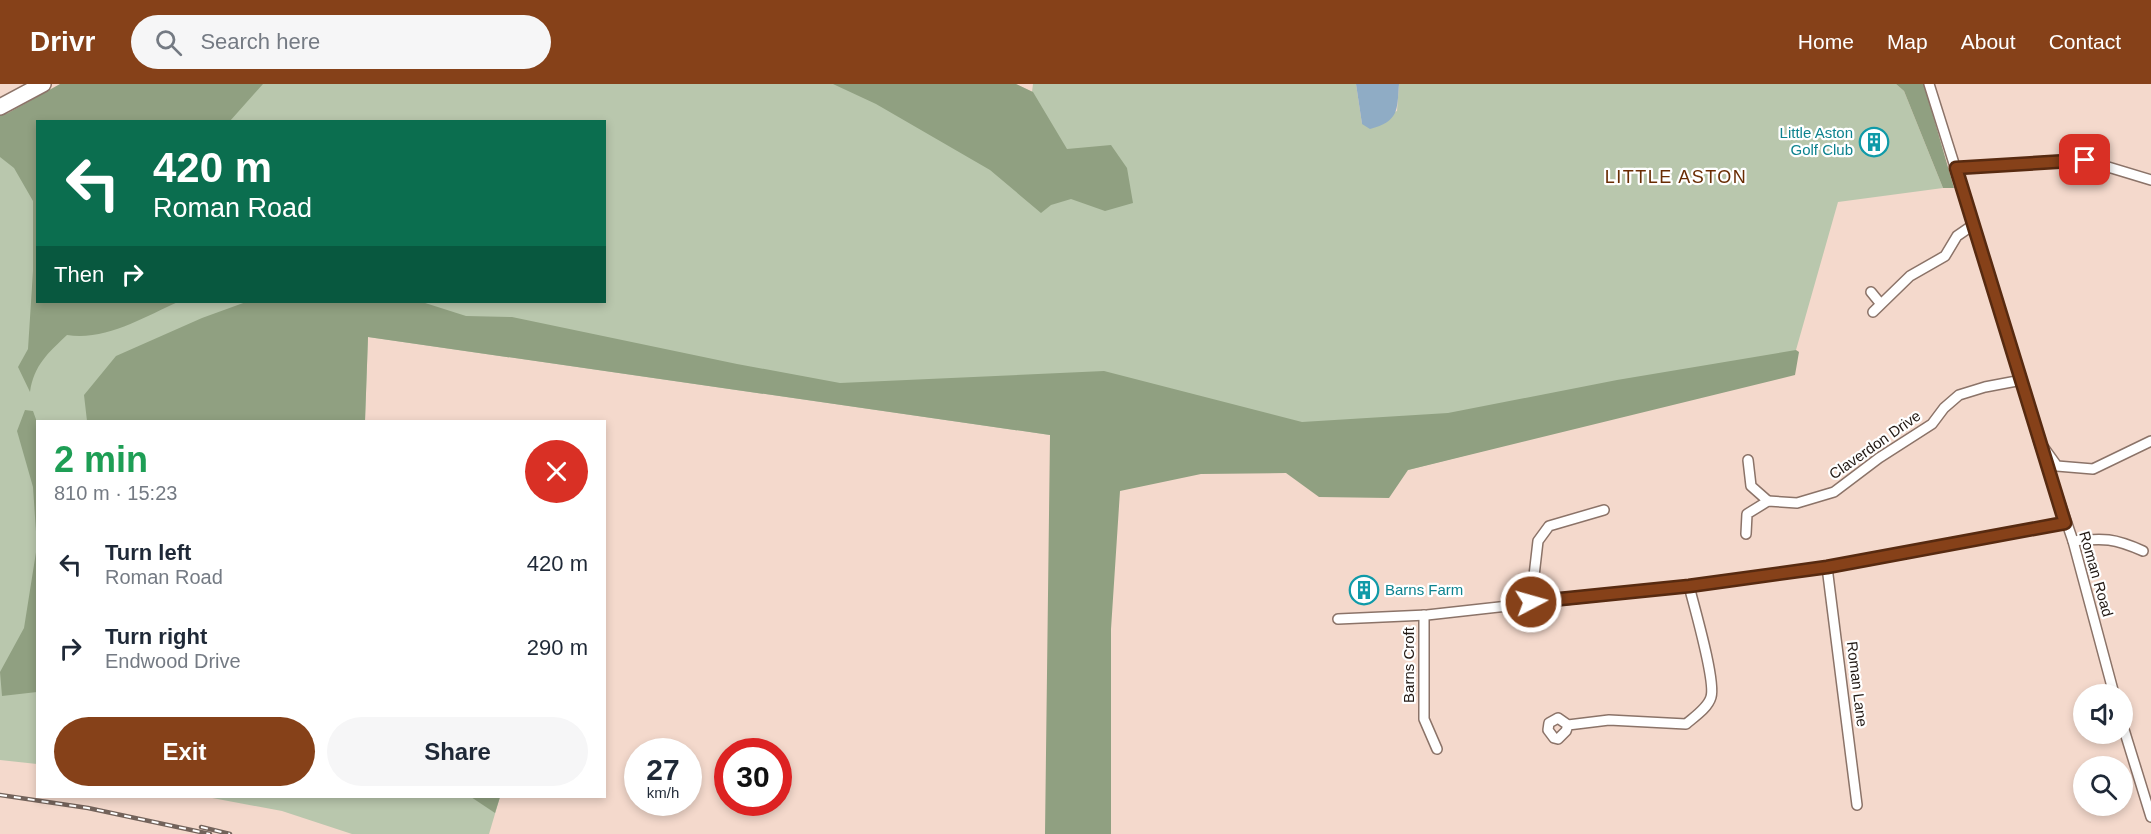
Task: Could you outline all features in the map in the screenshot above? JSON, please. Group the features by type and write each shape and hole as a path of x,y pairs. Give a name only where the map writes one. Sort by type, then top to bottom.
{"main road":[{"path":"0,107 44,84"}],"street":[{"name":"Roman Road","path":"1929,84 2039,441 2073,541 2111,684"},
{"path":"1956,168 2085,160 2151,180"},
{"path":"1873,312 1910,276 1946,256 1957,236 1973,225"},
{"path":"1871,292 1880,303"},
{"name":"Claverdon Drive","path":"1768,501 1797,503 1834,492 1879,458 1932,424 1944,408 1959,395 2022,380"},
{"path":"2039,441 2057,466 2082,469 2093,469 2151,441"},
{"path":"1746,534 1747,514 1768,501 1751,486 1748,460"},
{"path":"1531,602 1538,541 1549,526 1604,510"},
{"path":"1338,619 1357,616 1424,615 1689,586 1827,567 2065,523"},
{"path":"2073,541 2099,538 2118,540 2143,551"},
{"name":"Roman Lane","path":"1827,567 1857,805"},
{"path":"1568,725 1609,720 1686,724 1704,708 1712,696 1711,676 1689,586"},
{"name":"Barns Croft","path":"1424,615 1424,719 1437,749"},
{"path":"2128,744 2151,818"}],"green space":[{"path":"60,84 263,84 231,120 36,120 36,303 176,303 110,331 82,336 67,335 38,367 30,392 18,367 28,349 33,271 33,201 14,168 0,157 0,115 8,113"},
{"name":"Little Aston Golf Club","path":"69,84 1016,84 1032,92 1033,84 1356,84 1362,124 1397,111 1399,84 1896,84 1904,91 1943,188 1838,202 1796,350 1757,381 1408,470 1050,435 368,337 365,420 36,420 36,764 0,760 0,125"},
{"path":"833,84 1016,84 1033,92 1067,149 1111,145 1127,168 1133,203 1105,211 1071,199 1051,205 1041,213 990,170 876,104"},
{"path":"1896,84 1924,84 1954,188 1943,188 1904,91"},
{"path":"243,303 425,303 466,316 512,317 840,383 1104,371 1302,422 1448,413 1617,380 1796,350 1799,352 1795,375 1408,470 1389,498 1319,497 1286,473 1201,474 1120,491 1111,629 1111,834 1045,834 1050,435 368,337 365,420 87,420 84,395 116,356 202,318"},
{"path":"25,410 33,411 36,420 36,531 33,487 17,431"},
{"path":"36,552 36,692 2,696 0,672 24,628"},
{"path":"212,798 500,798 489,834 352,834 282,811"},
{"path":"472,798 500,798 495,813"}],"water":[{"path":"1356,84 1399,84 1395,114 1386,122 1370,129 1362,124"}],"railway":[{"path":"0,795 88,808 210,834"},
{"path":"201,827 230,834"}],"place":[{"name":"Little Aston Golf Club","path":"1874,142"},
{"name":"Barns Farm","path":"1364,590"}],"district":[{"name":"LITTLE ASTON","path":"1676,177"}],"route":[{"path":"1531,602 1689,586 1827,567 2065,523 1956,168 2085,160"}]}
